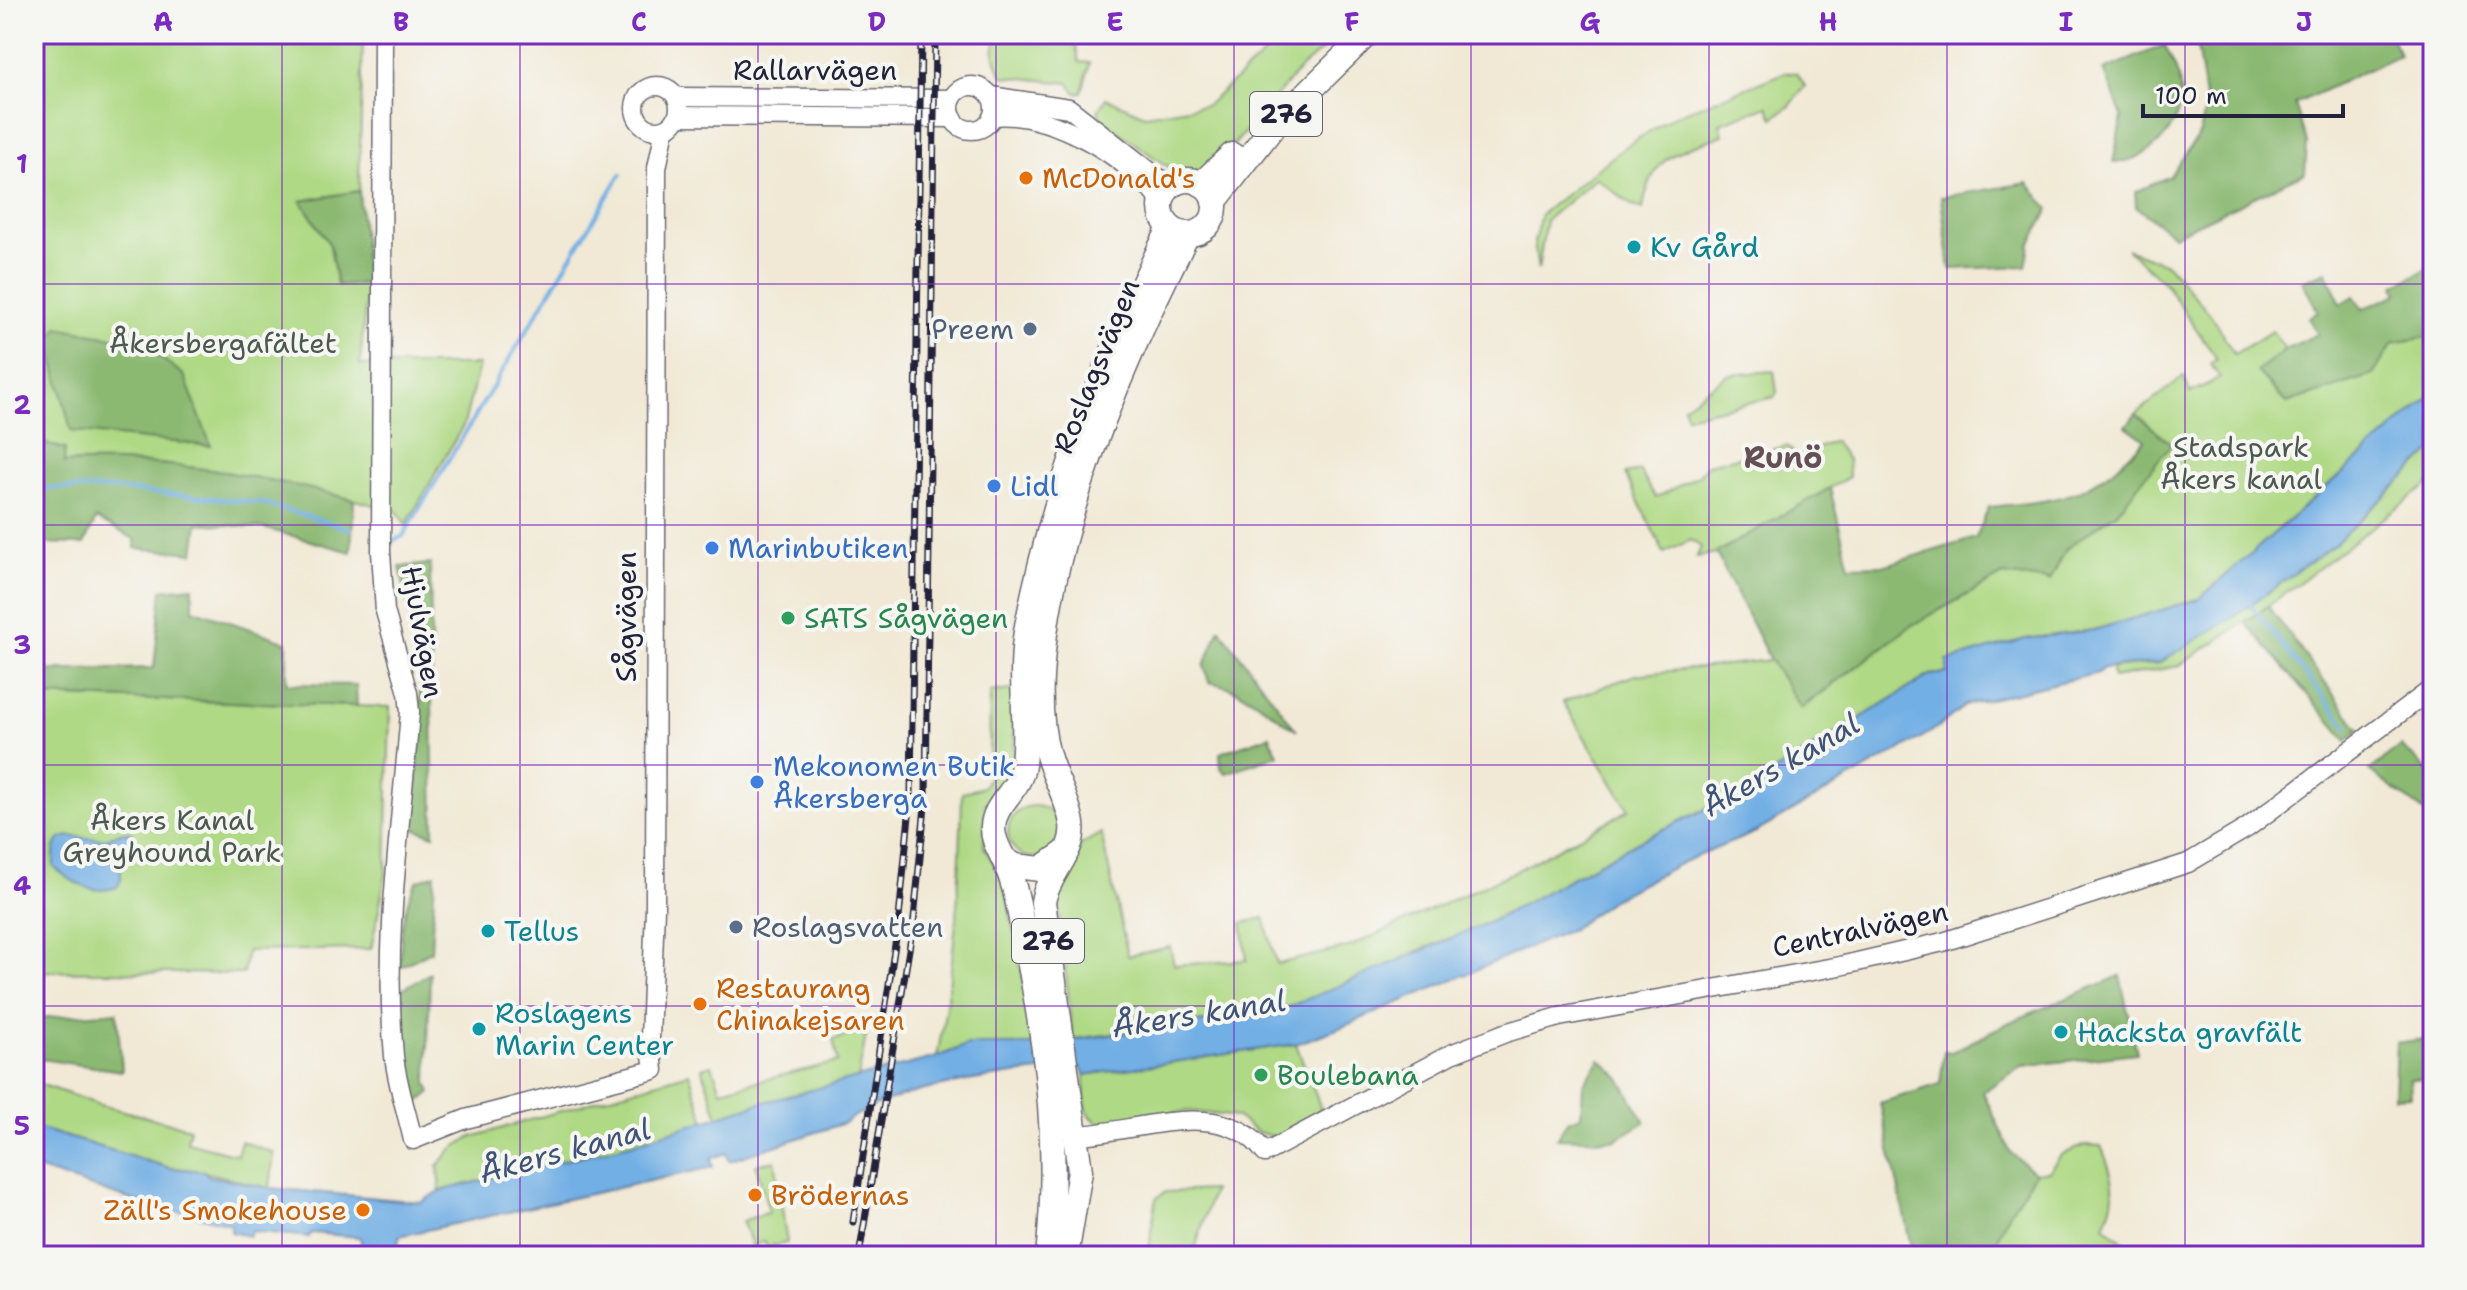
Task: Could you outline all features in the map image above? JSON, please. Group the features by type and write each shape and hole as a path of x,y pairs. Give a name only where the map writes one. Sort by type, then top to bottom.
{"main road":[{"name":"276","path":"1208,193 1352,34"},
{"name":"276","path":"1208,193 1367,34"},
{"path":"1178,231 1164,220 1167,193 1182,181 1208,193"},
{"name":"276","path":"1178,231 1206,227 1214,216 1208,193"},
{"name":"Roslagsvägen","path":"1048,1256 1060,1077 1053,1036 1021,916 995,842 994,819 1010,796 1023,765 1021,684 1026,628 1057,503 1103,369 1178,231"},
{"name":"Roslagsvägen","path":"1053,1036 1043,902 1045,888 1066,852 1072,824 1047,753 1042,716 1041,679 1050,597 1104,418 1158,289 1178,231"},
{"path":"1010,796 1027,790 1041,790 1065,804"},
{"path":"1003,858 1015,866 1041,869 1054,864 1066,852"},
{"path":"1060,1077 1066,1128 1077,1135 1080,1171 1066,1256"}],"street":[{"name":"Hjulvägen","path":"383,34 381,552 385,611 408,693 410,712 394,872 389,978 395,1060 413,1140 466,1119 654,1070"},
{"path":"973,86 991,96 1069,108 1157,177 1167,193 1085,139 1040,118 1016,114 993,116 983,128 970,130 953,118 952,99 960,90 973,86"},
{"path":"991,96 993,116"},
{"name":"Rallarvägen","path":"667,117 952,99"},
{"name":"Rallarvägen","path":"667,117 953,118"},
{"name":"Sågvägen","path":"654,1070 650,1039 655,908 657,164 667,117"},
{"name":"Centralvägen","path":"1077,1135 1209,1121 1241,1128 1255,1138 1265,1153 1451,1054 1505,1033 1559,1017 1840,966 1943,942 2188,863 2247,828 2433,688"}],"green space":[{"name":"Åkersbergafältet","path":"34,34 363,34 359,191 301,201 330,245 337,285 367,283 360,365 479,365 464,424 406,525 397,511 273,481 147,463 63,463 65,449 34,441"},
{"path":"1001,34 1074,34 1079,62 1090,63 1082,92 1076,93 1068,83 1003,76 995,55"},
{"path":"1259,34 1282,39 1288,34 1341,34 1300,69 1217,164 1197,177 1165,165 1102,120 1098,111 1106,98 1145,115 1207,105 1267,52"},
{"path":"2212,34 2391,34 2399,55 2295,104 2307,143 2305,173 2174,235 2136,207 2135,192 2170,176 2200,133 2206,106 2197,45"},
{"path":"2165,45 2179,80 2178,111 2173,125 2154,147 2142,155 2113,163 2122,116 2104,70"},
{"path":"1787,72 1797,73 1805,86 1790,106 1773,118 1768,106 1720,123 1723,135 1669,158 1652,177 1643,209 1633,206 1596,178 1546,220 1538,270 1534,242 1541,214 1625,147 1674,116"},
{"path":"2028,183 2049,209 2030,245 2026,266 1950,269 1941,197"},
{"path":"359,191 367,283 337,285 330,245 301,201"},
{"name":"Stadspark Åkers kanal","path":"2127,249 2167,264 2211,315 2234,354 2272,331 2285,349 2258,372 2286,403 2373,375 2393,343 2433,336 2433,394 2199,599 2094,630 2025,639 1947,673 1930,675 1741,792 1639,841 1492,921 1418,951 1313,1000 1274,1013 1073,1039 1057,890 1076,862 1081,845 1101,833 1128,956 1170,947 1174,965 1247,960 1242,923 1264,918 1277,964 1349,947 1516,871 1629,810 1563,702 1635,675 1770,660 1802,708 1912,625 2003,575 2050,581 2066,549 2117,512 2170,443 2136,414 2184,376 2190,393 2220,378 2210,364 2217,359 2164,282"},
{"path":"2433,266 2433,336 2393,343 2373,375 2286,403 2257,371 2285,349 2318,334 2308,318 2318,311 2302,281 2326,271 2341,304 2354,296 2363,309 2398,294 2395,285"},
{"path":"58,327 140,343 184,375 211,446 71,431 49,341"},
{"path":"1774,371 1777,393 1774,397 1687,416 1683,406 1728,375"},
{"path":"2136,414 2171,444 2117,512 2066,549 2050,581 2003,575 1912,625 1801,708 1770,660 1716,553 1830,488 1849,566 1886,565 1976,538 1989,507 2059,498 2091,485 2107,474 2145,440 2126,426"},
{"path":"34,441 65,449 64,463 173,465 247,476 354,500 351,552 263,528 198,523 194,553 135,548 135,539 96,519 84,544 34,543"},
{"path":"1834,441 1848,461 1849,477 1716,553 1697,557 1701,547 1691,540 1664,553 1625,474 1640,471 1656,498 1699,475 1708,464 1787,446 1798,457"},
{"path":"2433,450 2433,481 2268,606 2179,666 2113,678 2112,668 2159,663 2334,545"},
{"path":"430,564 434,835 410,827 417,786 421,668 400,567"},
{"path":"193,587 193,609 287,642 287,684 356,685 357,706 34,696 34,671 154,668 162,590"},
{"path":"2268,606 2359,729 2347,741 2245,622"},
{"path":"1220,628 1297,731 1244,695 1209,682 1204,666"},
{"path":"1013,690 1014,763 985,805 984,847 1004,882 1036,1045 967,1045 937,1057 956,926 962,793 983,787 989,777 990,692"},
{"name":"Åkers Kanal Greyhound Park","path":"34,696 390,707 386,874 371,949 247,951 243,974 34,971"},
{"path":"1270,736 1278,755 1226,773 1221,768 1220,753"},
{"path":"2401,746 2433,776 2433,818 2369,771"},
{"path":"1034,806 1053,813 1060,832 1053,851 1034,858 1015,851 1008,832 1015,813"},
{"path":"435,874 431,951 400,967 408,902 417,881"},
{"path":"430,973 427,1084 431,1092 413,1107 401,990"},
{"path":"2120,976 2137,1053 2022,1066 1983,1092 2011,1153 2035,1173 2006,1218 1990,1256 1913,1256 1880,1103 1940,1084 1944,1051 1952,1052 2008,1023"},
{"path":"117,1012 122,1071 40,1059 38,1018"},
{"path":"867,1030 858,1078 718,1117 702,1068 712,1065 721,1090 838,1062 833,1040"},
{"path":"2433,1038 2433,1079 2410,1079 2411,1096 2394,1097 2396,1043"},
{"path":"1296,1044 1321,1109 1282,1139 1257,1132 1237,1117 1188,1111 1099,1123 1087,1108 1085,1075"},
{"path":"1600,1059 1619,1077 1645,1122 1615,1140 1557,1138 1567,1121 1581,1116 1583,1085"},
{"path":"689,1073 705,1121 628,1145 440,1191 438,1166 451,1150 469,1138"},
{"path":"34,1082 100,1105 190,1128 187,1142 237,1155 241,1141 274,1153 270,1188 171,1168 34,1127"},
{"path":"2085,1145 2101,1146 2113,1186 2112,1204 2104,1225 2125,1243 2095,1256 1990,1256 2006,1218 2035,1173 2049,1171 2061,1155"},
{"path":"775,1160 787,1243 767,1247 765,1241 752,1246 742,1221 769,1212 756,1165"},
{"path":"1213,1190 1193,1256 1148,1256 1156,1198 1166,1192"}],"water":[{"path":"2433,394 2433,450 2334,545 2232,618 2159,663 2103,668 2098,673 1966,705 1931,732 1756,832 1681,863 1613,899 1572,929 1296,1044 1085,1075 1080,1067 924,1090 866,1110 844,1123 729,1161 727,1153 711,1158 713,1167 399,1236 397,1256 364,1256 360,1237 311,1233 309,1237 251,1231 249,1236 231,1232 231,1224 135,1201 34,1168 34,1127 170,1168 204,1171 209,1176 270,1188 421,1202 440,1191 630,1144 761,1103 937,1057 967,1045 1036,1045 1274,1013 1492,921 1639,841 1741,792 1930,675 1947,673 1947,661 2025,639 2094,630 2199,599"},
{"path":"125,832 132,833 134,842 121,862 121,880 117,887 91,889 54,867 54,853 60,839 104,839"}],"waterway":[{"path":"393,541 403,536 621,174"},
{"path":"34,488 114,489 263,503 350,529"},
{"path":"2251,605 2348,728"}],"railway":[{"path":"853,1222 899,918 911,795 921,34"},
{"path":"859,1256 914,919 926,796 935,34"}],"place":[{"name":"McDonald's","path":"1026,178"},
{"name":"Kv Gård","path":"1634,247"},
{"name":"Preem","path":"1030,329"},
{"name":"Lidl","path":"994,486"},
{"name":"Marinbutiken","path":"712,548"},
{"name":"SATS Sågvägen","path":"788,618"},
{"name":"Mekonomen Butik Åkersberga","path":"757,782"},
{"name":"Roslagsvatten","path":"736,927"},
{"name":"Tellus","path":"488,931"},
{"name":"Restaurang Chinakejsaren","path":"700,1004"},
{"name":"Roslagens Marin Center","path":"479,1029"},
{"name":"Hacksta gravfält","path":"2061,1032"},
{"name":"Boulebana","path":"1261,1075"},
{"name":"Brödernas","path":"755,1195"},
{"name":"Zäll's Smokehouse","path":"363,1210"}],"district":[{"name":"Runö","path":"1783,458"}],"water label":[{"name":"Åkers kanal","path":"1781,765"},
{"name":"Åkers kanal","path":"1199,1014"},
{"name":"Åkers kanal","path":"565,1151"}]}
